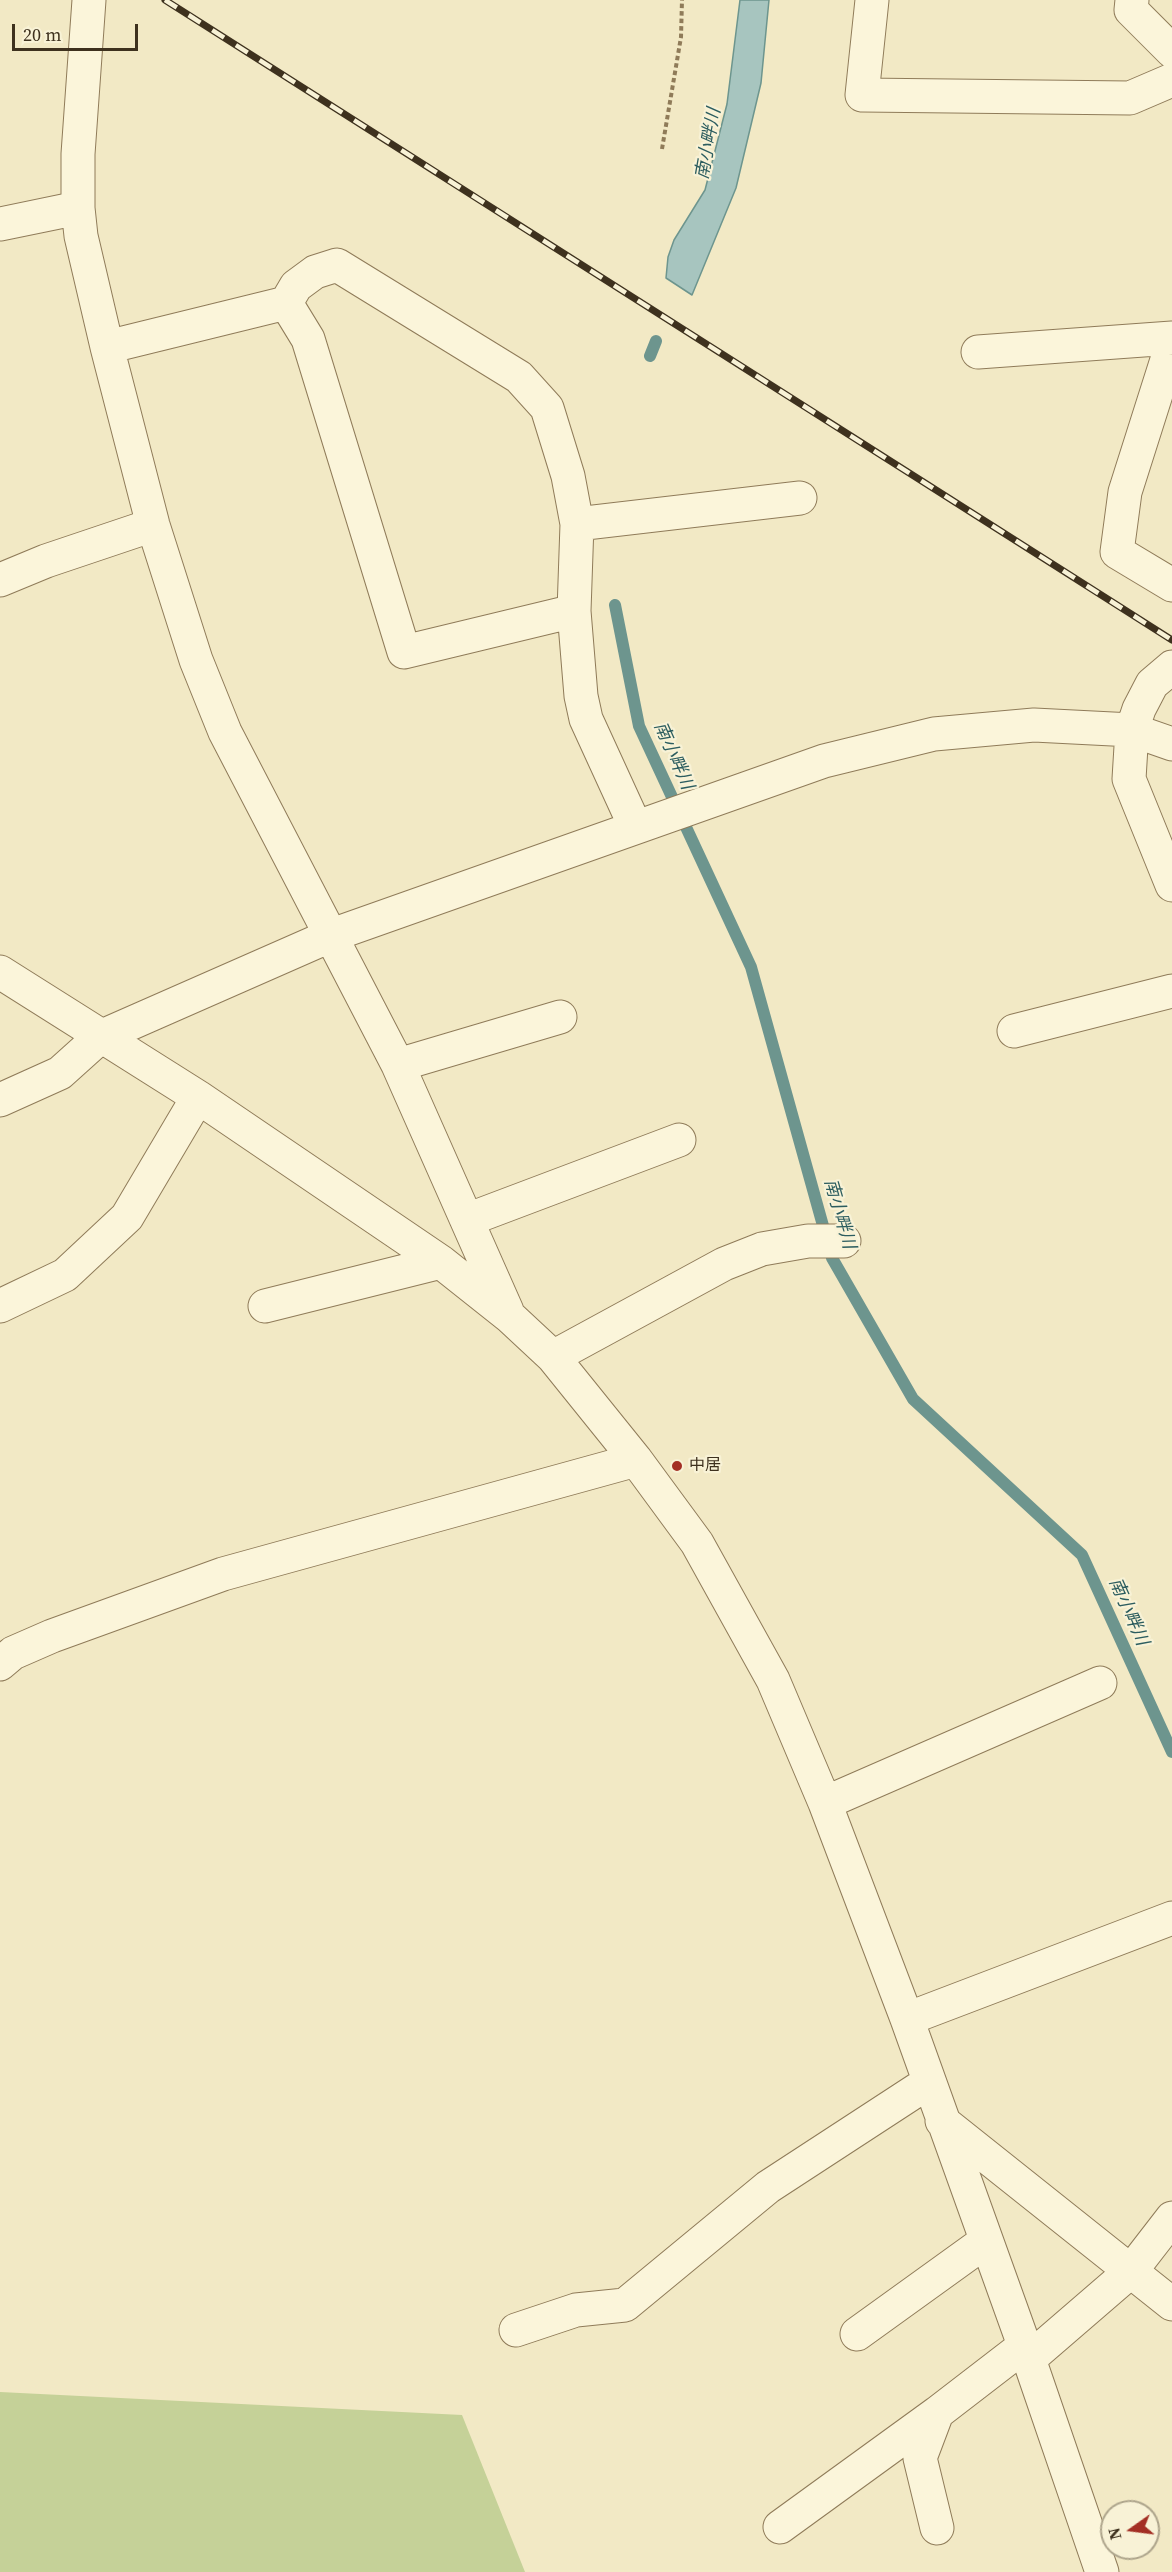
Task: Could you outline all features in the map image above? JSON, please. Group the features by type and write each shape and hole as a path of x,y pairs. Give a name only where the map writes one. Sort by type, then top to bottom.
{"street":[{"path":"89,0 78,154 78,208 81,236 153,525 196,660 225,732 398,1065 509,1316"},
{"path":"872,0 862,95 1130,99 1172,80"},
{"path":"1132,0 1131,10 1172,51"},
{"path":"0,224 78,208"},
{"path":"107,347 286,303 297,286 315,272 337,265 519,377 547,408 568,476 577,524 574,611 581,696 586,719 647,822"},
{"path":"286,303 308,339 404,652 574,611"},
{"path":"978,352 1172,338"},
{"path":"1172,344 1125,492 1117,552 1172,585"},
{"path":"577,524 800,498"},
{"path":"0,580 46,561 153,525"},
{"path":"1172,667 1152,684 1139,710 1132,730 1129,779 1172,885"},
{"path":"0,1100 60,1073 100,1037 332,935 824,761 934,734 1034,725 1132,730 1172,744"},
{"path":"0,972 100,1037 198,1096 441,1262 509,1316 553,1357 636,1460 697,1544 773,1680 825,1803 907,2019 1027,2352 1102,2572"},
{"path":"1014,1032 1172,991"},
{"path":"398,1065 560,1017"},
{"path":"0,1306 65,1275 127,1217 198,1096"},
{"path":"467,1220 680,1140"},
{"path":"553,1357 724,1264 762,1249 808,1241 844,1241"},
{"path":"265,1306 441,1262"},
{"path":"0,1664 13,1653 52,1636 223,1574 636,1460"},
{"path":"825,1803 1100,1683"},
{"path":"907,2019 1172,1918"},
{"path":"516,2330 576,2310 625,2305 768,2187 929,2082"},
{"path":"942,2121 1172,2304"},
{"path":"780,2527 937,2413 1027,2352 1131,2271 1172,2218"},
{"path":"857,2334 986,2241"},
{"path":"937,2413 920,2458 937,2529"}],"path":[{"path":"662,149 681,37 682,0"}],"green space":[{"path":"0,2392 462,2415 525,2572 0,2572"}],"water":[{"path":"740,0 769,0 761,83 736,188 692,295 666,278 668,257 674,240 705,190 727,104"}],"waterway":[{"name":"南小畔川","path":"650,356 656,341"},
{"name":"南小畔川","path":"615,605 639,726 751,967 832,1258 913,1399 1082,1555 1172,1752"}],"railway":[{"path":"165,0 1172,640"}],"place":[{"name":"中居","path":"677,1466"}]}
